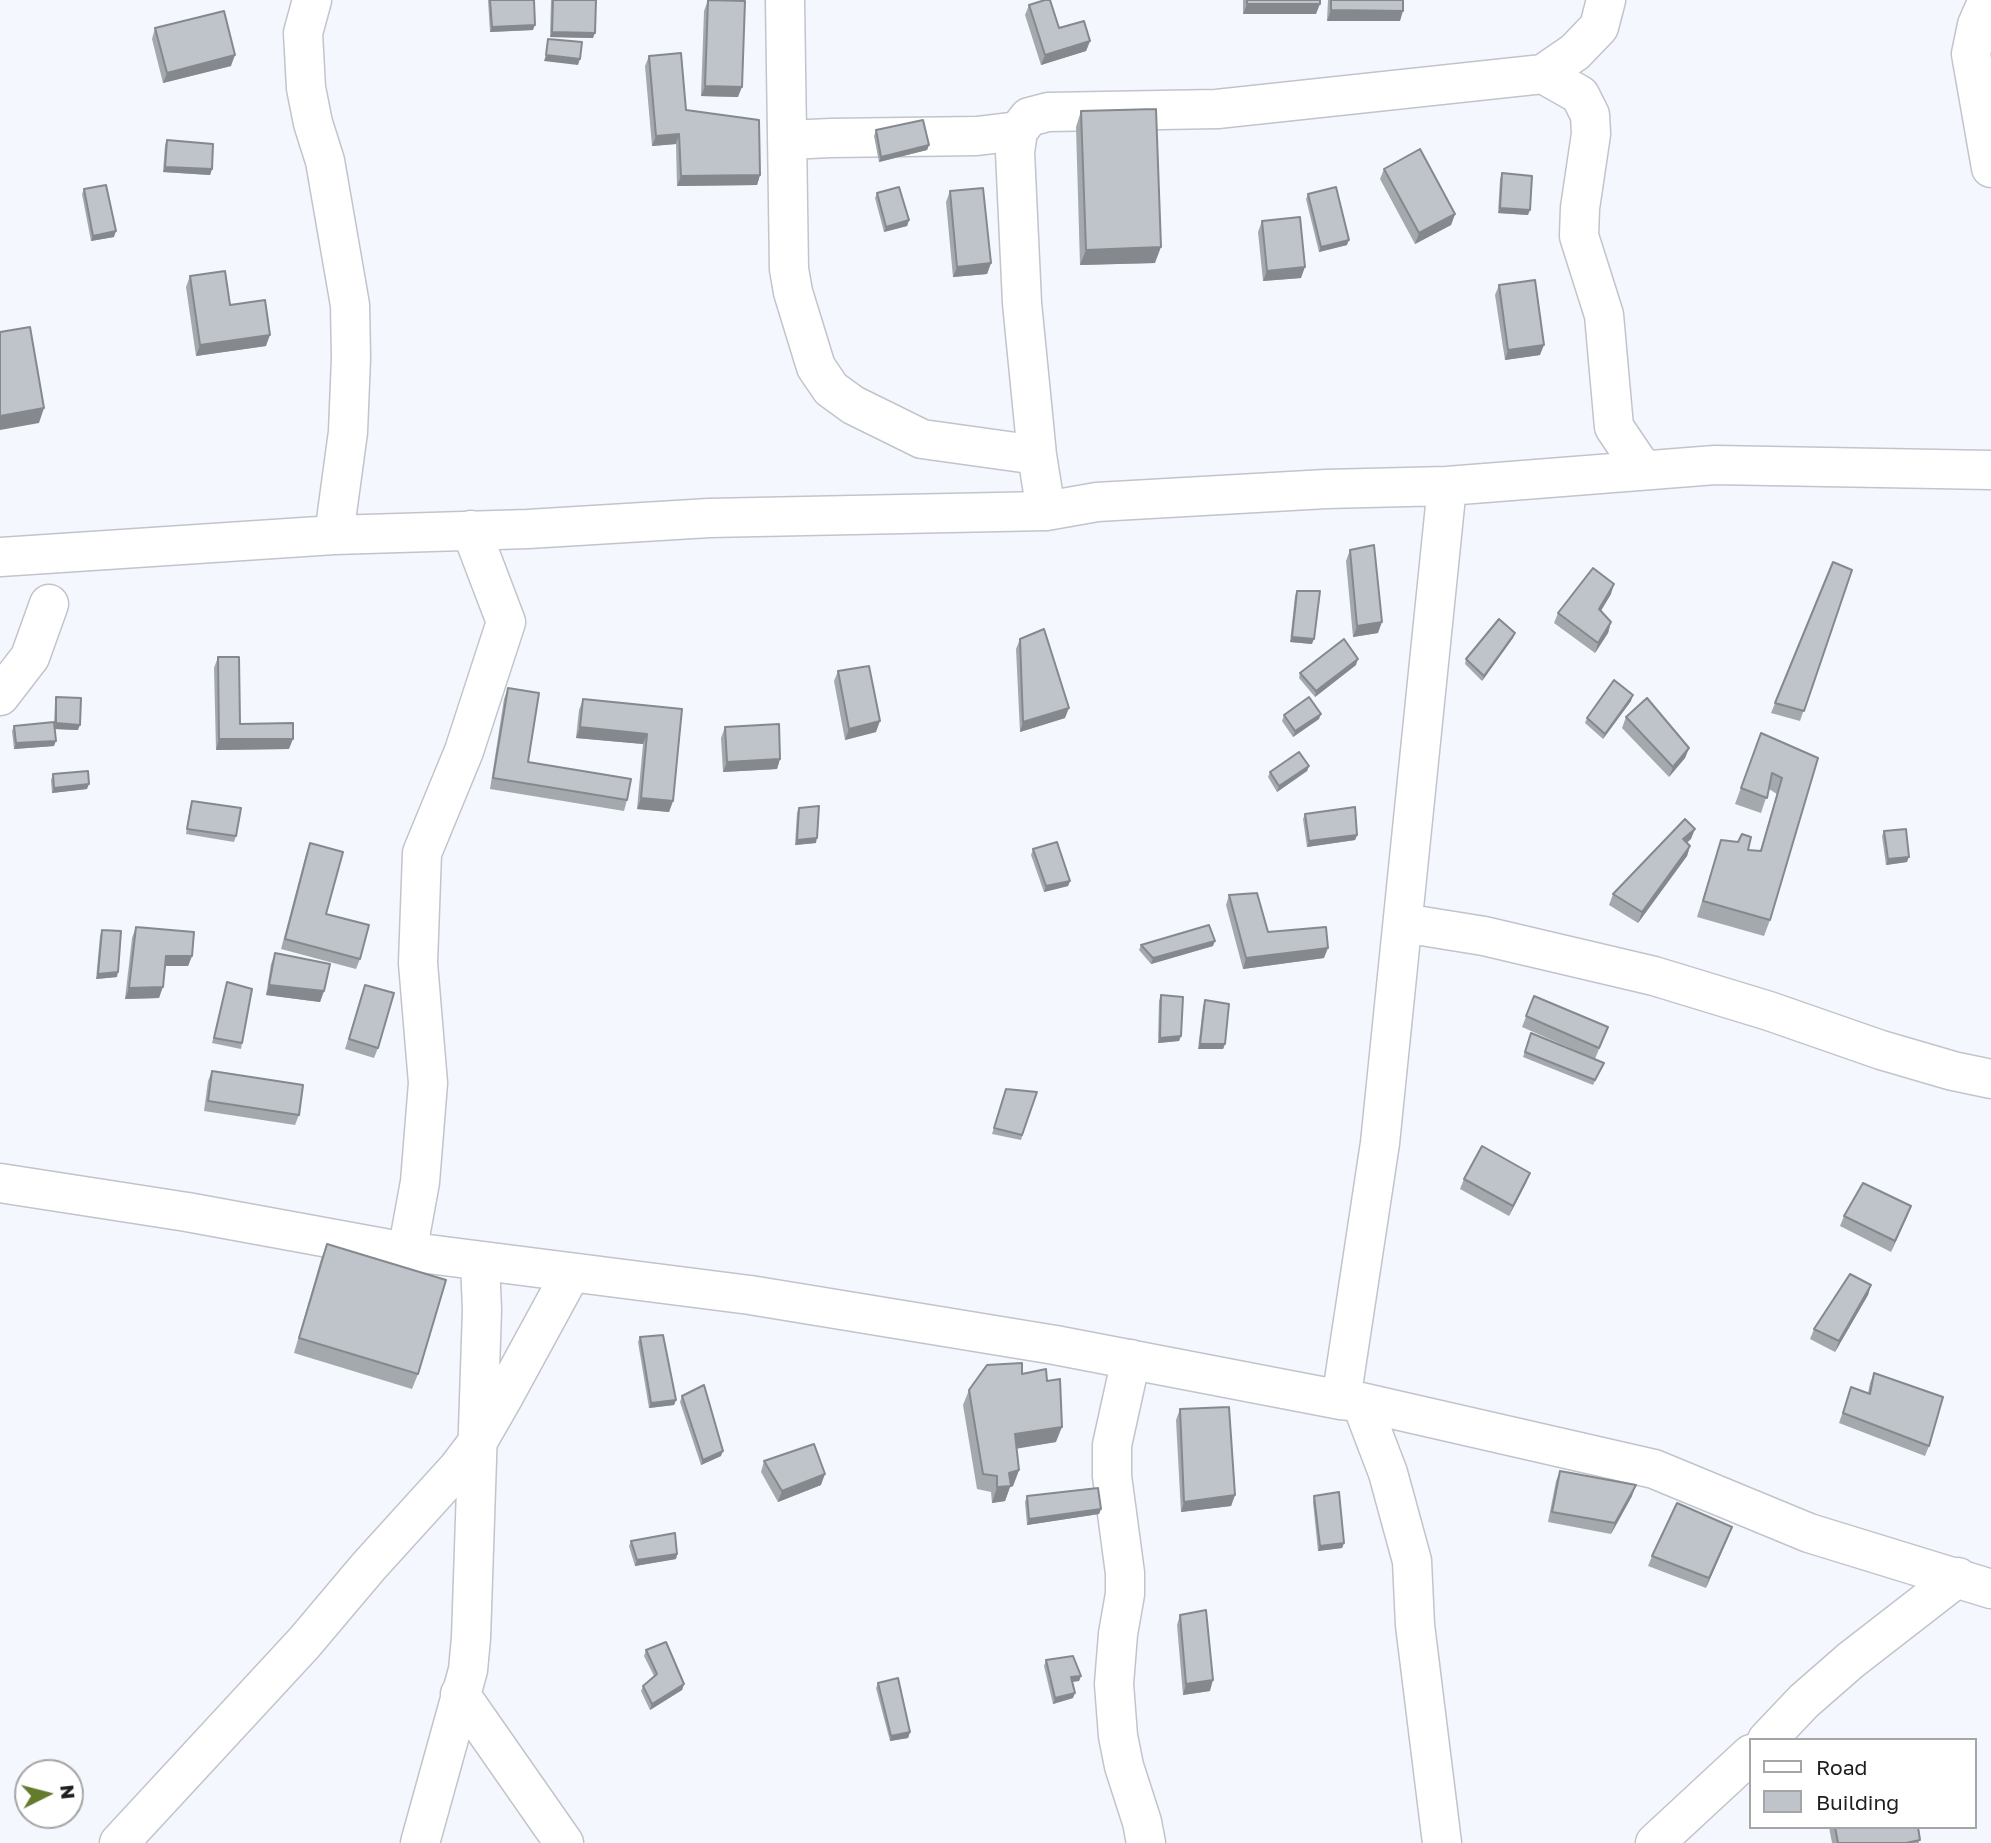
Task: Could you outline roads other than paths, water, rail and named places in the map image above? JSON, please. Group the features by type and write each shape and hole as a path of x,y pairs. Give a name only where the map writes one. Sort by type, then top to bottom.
{"street":[{"path":"312,0 303,33 306,88 325,161 349,305 348,419 334,535"},
{"path":"786,0 789,270 816,367 831,389 853,405 922,439 1037,456"},
{"path":"1046,511 1037,456 1022,303 1015,152 1018,131 1030,117 1048,111 1217,108 1543,74 1575,52 1599,27 1606,0"},
{"path":"1988,0 1977,25 1971,54 1991,168"},
{"path":"1543,74 1580,95 1590,115 1591,134 1580,208 1579,236 1604,314 1614,427 1643,470"},
{"path":"788,140 977,136 1018,131"},
{"path":"0,557 334,535 528,529 709,518 1046,511 1110,502 1326,489 1447,486 1715,465 1991,470"},
{"path":"1442,1843 1415,1625 1412,1561 1388,1473 1351,1401 1381,1143 1447,486"},
{"path":"410,1252 420,1182 428,1083 418,963 422,853 464,751 506,622 471,530"},
{"path":"0,696 30,657 49,604"},
{"path":"1403,923 1484,936 1654,976 1769,1011 1881,1050 1991,1079"},
{"path":"0,1215 13,1186 187,1212 410,1252 750,1295 1131,1359 1351,1401 1654,1469 1809,1533 1975,1583"},
{"path":"420,1843 468,1670 482,1310 480,1262"},
{"path":"119,1843 304,1643 458,1468 477,1443 571,1273"},
{"path":"1131,1359 1112,1444 1112,1476 1125,1573 1114,1684 1118,1736 1124,1766 1146,1843"},
{"path":"1769,1738 1804,1701 1851,1660 1975,1583"},
{"path":"460,1694 564,1843"},
{"path":"1656,1843 1750,1755"}]}
